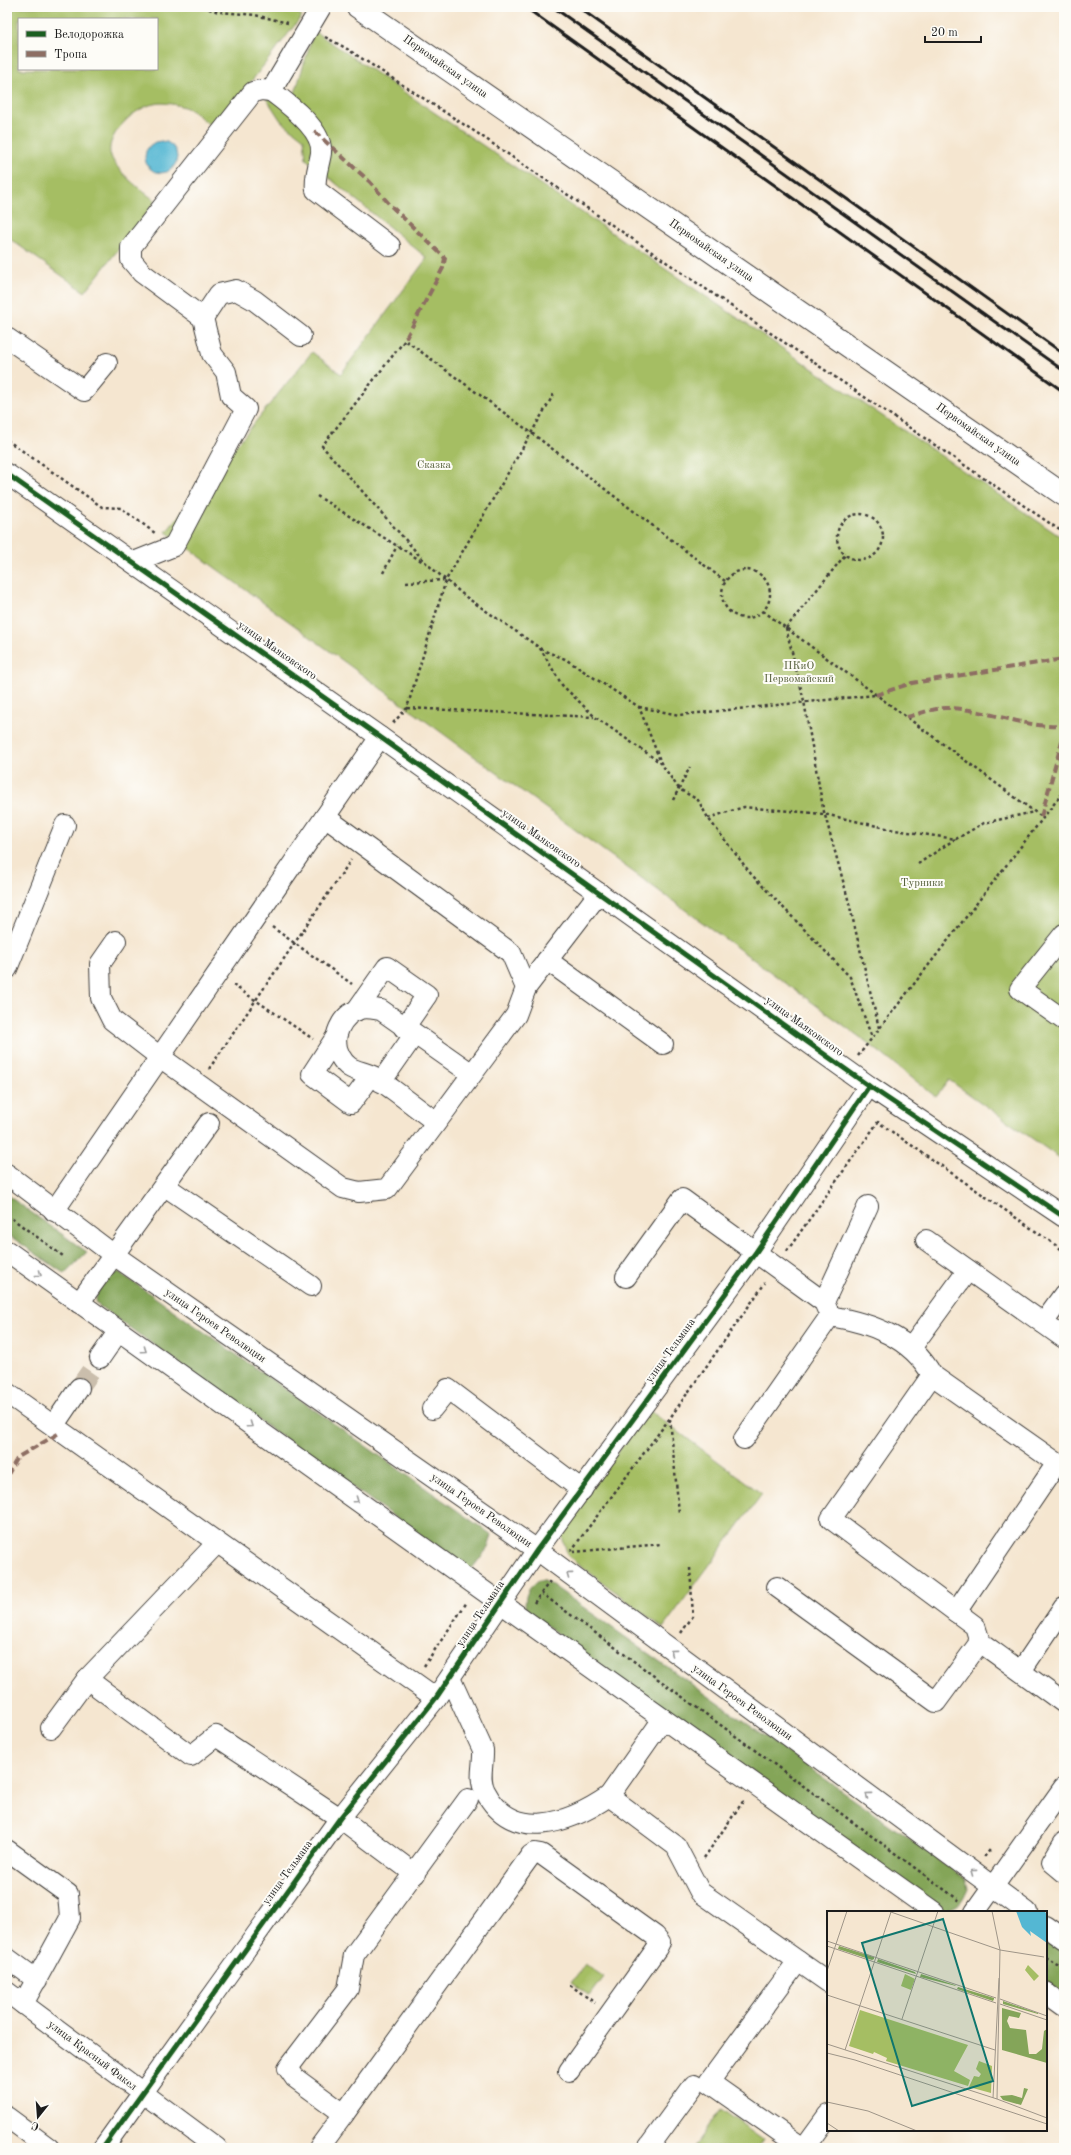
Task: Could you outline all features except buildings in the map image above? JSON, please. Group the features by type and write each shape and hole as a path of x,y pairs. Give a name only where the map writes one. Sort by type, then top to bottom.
{"main road":[{"name":"Первомайская улица","path":"358,7 1064,495"}],"street":[{"path":"271,91 307,28 321,7"},
{"path":"134,562 174,546 246,409 231,396 226,372 212,354 204,318 142,274 131,260 131,247 253,92 261,90 271,91 295,109 314,131 321,151 315,180 316,190 390,246"},
{"path":"204,318 219,294 236,290 254,300 301,336"},
{"path":"7,338 84,391 107,363"},
{"name":"улица Маяковского","path":"7,474 134,562 869,1086 1064,1217"},
{"path":"54,1210 380,737"},
{"path":"325,817 511,953 526,988"},
{"path":"7,969 65,826"},
{"path":"116,941 100,964 101,998 112,1020 198,1085 343,1188 359,1192 387,1189 436,1122 448,1098 472,1074 516,1015 526,988 599,893"},
{"path":"1064,934 1020,988 1064,1020"},
{"path":"547,960 663,1044"},
{"path":"387,967 427,995 409,1031 376,1079 351,1103 312,1074 336,1037 342,1022 356,1011 387,967"},
{"path":"356,1011 371,1008 381,1010 472,1074"},
{"path":"336,1037 339,1055 346,1065 355,1071 376,1079 436,1122"},
{"name":"улица Тельмана","path":"103,2148 141,2093 340,1818 436,1698 537,1550 756,1252 869,1086"},
{"path":"79,1303 165,1186 209,1123"},
{"name":"улица Героев Революции","path":"7,1174 114,1255 537,1550 559,1568 1026,1911"},
{"path":"165,1186 311,1286"},
{"path":"626,1277 682,1199 756,1252 827,1309 877,1328 911,1348 926,1364 932,1375 1057,1463 956,1612"},
{"path":"744,1439 827,1309 868,1206"},
{"path":"926,1240 1064,1338"},
{"path":"7,1251 118,1332 523,1618 933,1911"},
{"path":"911,1348 968,1270"},
{"path":"1043,1323 1064,1294"},
{"path":"100,1358 118,1332"},
{"path":"932,1375 830,1519 975,1626 980,1642 1064,1703"},
{"path":"54,1425 79,1388"},
{"path":"432,1409 448,1389 582,1490"},
{"path":"7,1393 436,1698"},
{"path":"51,1728 87,1679 217,1543"},
{"path":"778,1587 936,1702 980,1642"},
{"path":"1021,1671 1064,1607"},
{"path":"450,1678 483,1750 484,1763 481,1774 485,1791 503,1815 525,1824 549,1824 582,1812 609,1796 664,1719"},
{"path":"87,1679 191,1756 216,1736 340,1818 415,1874"},
{"path":"969,1907 993,1888 1064,1788"},
{"path":"609,1796 676,1846 700,1892 827,1981"},
{"path":"344,2114 295,2078 288,2068 348,1989 354,1955 415,1874 468,1798"},
{"path":"1064,1842 1053,1858 1052,1862 1064,1872"},
{"path":"7,1850 68,1894 70,1918 23,2004"},
{"path":"319,2148 531,1855 535,1853 541,1854 655,1936 660,1942 569,2071"},
{"path":"1047,1927 1064,1938"},
{"path":"7,1958 37,1980"},
{"path":"798,1961 709,2082 804,2148 827,2116"},
{"name":"улица Красный Факел","path":"7,1992 217,2148"},
{"path":"1047,1994 1064,2006"},
{"path":"648,2148 694,2085"},
{"path":"7,2117 49,2148"}],"path":[{"path":"203,7 219,12 255,15 307,28 344,47 477,133 1064,533"},
{"path":"726,581 533,434 405,340 322,446 427,564 446,580 540,648 565,659 639,708 679,715 876,694"},
{"path":"380,737 407,708 446,580 533,434 555,392"},
{"path":"7,440 102,507 121,508 174,546"},
{"path":"317,496 427,564"},
{"path":"854,514 861,514 876,520 883,533 880,548 876,554 862,560 854,560 845,555 838,545 836,538 841,523 854,514"},
{"path":"383,573 398,546"},
{"path":"786,628 845,555"},
{"path":"744,570 758,573 768,584 770,591 770,598 763,611 757,616 742,618 728,610 722,596 726,581 730,575 744,570"},
{"path":"406,582 446,580"},
{"path":"763,611 1043,818"},
{"path":"786,628 804,702 824,814 848,900 879,1028"},
{"path":"540,648 562,685 595,717 661,763"},
{"path":"407,708 595,717"},
{"path":"639,708 661,763 679,788 698,800 708,818 751,874 850,978 872,1038"},
{"path":"673,800 690,767"},
{"path":"847,1070 1064,791"},
{"path":"708,818 744,807 824,814 895,830 956,839"},
{"path":"918,864 984,823 1034,812"},
{"path":"198,1085 362,844"},
{"path":"267,924 354,986"},
{"path":"230,983 315,1040"},
{"path":"7,1215 63,1256"},
{"path":"670,1418 679,1513"},
{"path":"523,1618 570,1552 661,1544"},
{"path":"681,1633 693,1616 690,1568"},
{"path":"541,1593 969,1907"},
{"path":"414,1681 468,1602 461,1597"},
{"path":"692,1877 747,1796"},
{"path":"1047,1958 1064,1970"},
{"path":"570,1985 610,2014"}],"green space":[{"path":"14,7 288,7 302,16 243,92 211,126 185,107 160,103 147,106 139,110 118,129 110,145 110,153 113,160 129,180 156,201 85,292 7,237 7,26"},
{"name":"ПКиО Первомайский","path":"314,31 1064,539 1064,1161 949,1080 936,1097 868,1043 166,532 312,352 341,374 427,258 306,159 304,139 281,121 266,98 291,106"},
{"path":"7,1195 87,1252 65,1274 7,1234"},
{"path":"119,1272 492,1535 488,1548 470,1571 95,1303 102,1283 113,1274"},
{"path":"649,1410 762,1494 663,1628 568,1556 560,1530"},
{"path":"539,1580 545,1580 966,1879 968,1889 961,1902 951,1909 941,1911 533,1616 525,1607 526,1598 532,1586"},
{"path":"1047,1936 1064,1948 1064,2001 1047,1989"},
{"path":"585,1964 604,1977 590,1996 571,1983"},
{"path":"721,2109 763,2139 757,2148 693,2148"}],"water":[{"path":"161,141 170,144 174,148 177,157 174,166 170,170 161,173 152,170 148,166 145,157 148,148 152,144"}],"tunnel":[{"path":"79,1388 100,1358"}],"railway":[{"path":"525,7 1064,392"},
{"path":"553,7 1064,371"},
{"path":"578,7 1064,354"}],"marked path":[{"path":"314,131 370,182 391,206 445,258 443,268 405,340"},
{"path":"876,695 912,683 1064,659"},
{"path":"907,717 931,710 946,708 976,711 1020,722 1049,726 1064,726"},
{"path":"1041,817 1064,734"},
{"path":"7,1476 18,1457 61,1432"}],"cycle path":[{"path":"7,474 380,737 869,1086 1064,1217"},
{"path":"103,2148 340,1818 436,1698 537,1550 756,1252 869,1086"}],"park label":[{"name":"Сказка","path":"434,465"},
{"name":"Турники","path":"922,883"}]}
